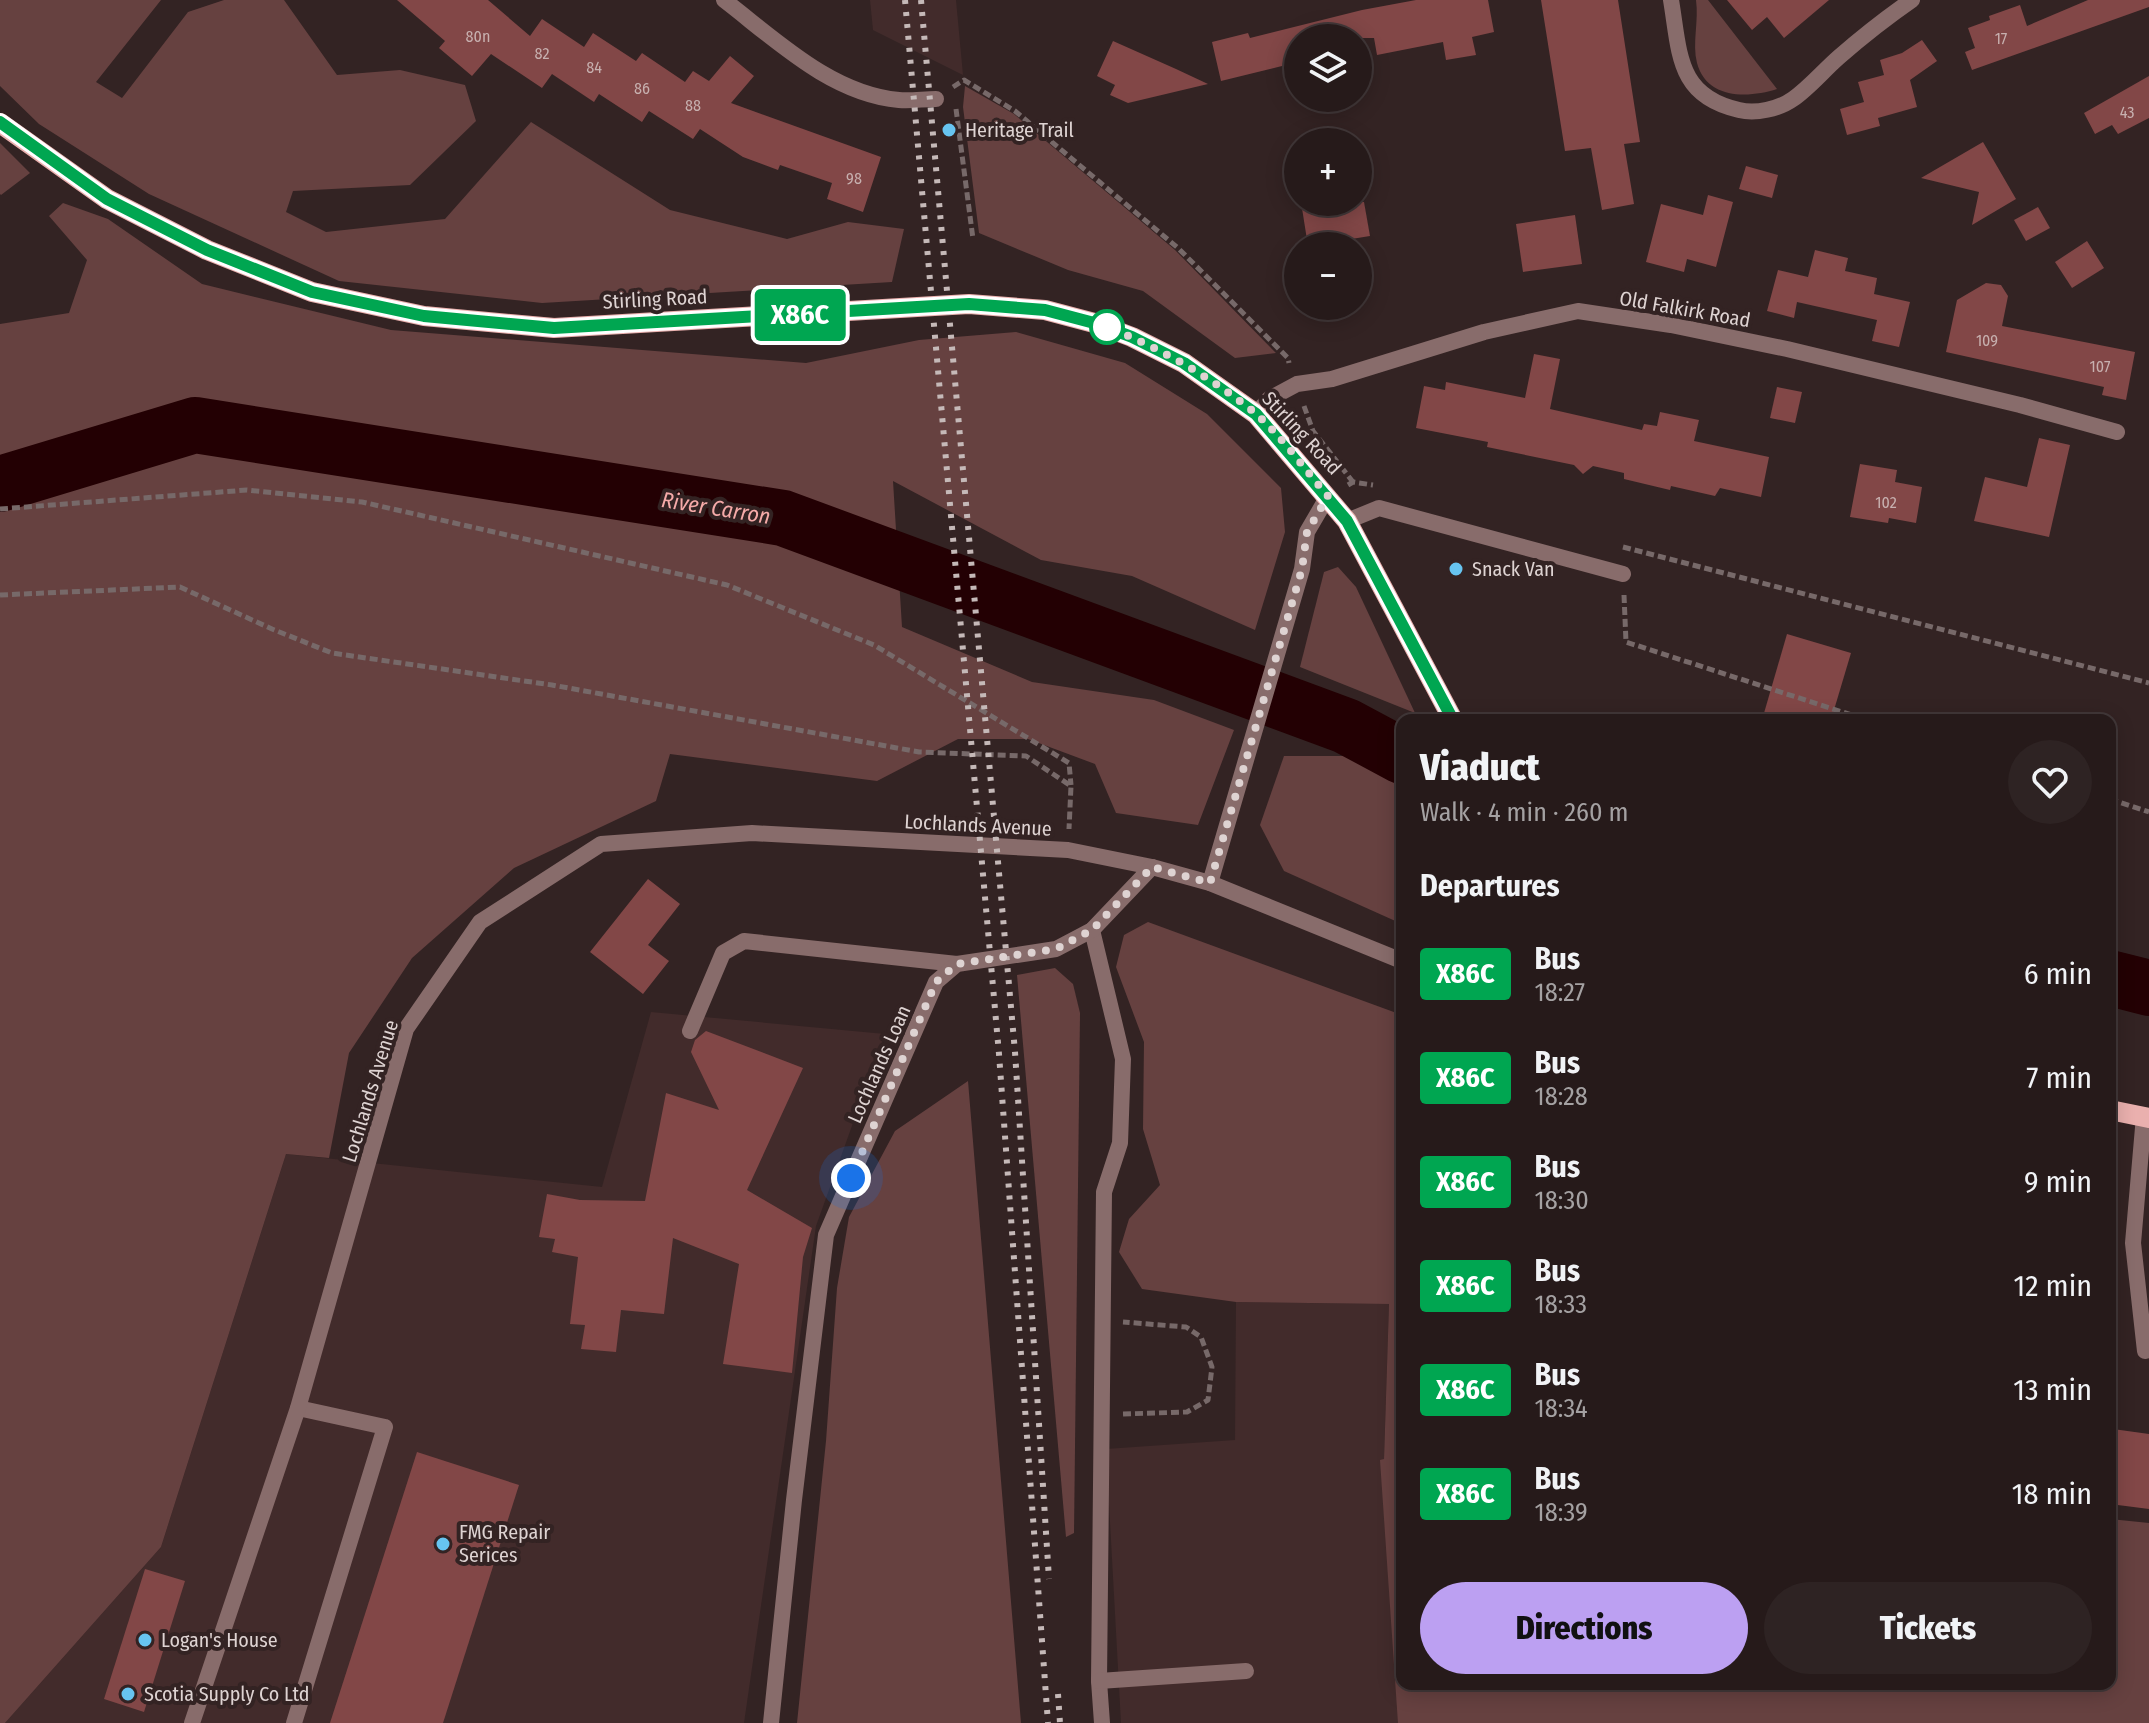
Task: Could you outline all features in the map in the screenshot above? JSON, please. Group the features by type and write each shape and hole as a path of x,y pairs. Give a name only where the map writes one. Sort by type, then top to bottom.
{"main road":[{"name":"Stirling Road","path":"0,123 107,199 207,250 312,292 424,316 554,328 969,304 1045,310 1132,337 1184,363 1256,414 1328,496 1347,521 1450,714"},
{"path":"2116,1111 2146,1117"}],"street":[{"path":"724,0 817,71 863,91 898,100 936,99"},
{"path":"1671,0 1680,56 1689,78 1700,94 1723,106 1747,112 1768,110 1791,100 1879,23 1912,0"},
{"name":"Old Falkirk Road","path":"1256,414 1269,399 1297,384 1332,379 1484,332 1578,311 1671,325 1787,349 2020,405 2117,432"},
{"path":"1210,883 1302,569 1307,532 1328,496"},
{"path":"1347,521 1379,508 1623,574"},
{"name":"Lochlands Avenue","path":"192,1723 298,1408 406,1029 480,922 601,844 752,833 1068,850 1152,867"},
{"path":"690,1031 723,953 744,941 957,964 1056,949 1092,930 1152,867 1210,883 1396,959"},
{"path":"1092,930 1123,1059 1120,1143 1104,1192 1099,1681 1102,1723"},
{"name":"Lochlands Loan","path":"771,1723 826,1235 936,982 957,964"},
{"path":"2146,1117 2133,1243 2145,1351 2149,1350"},
{"path":"294,1723 385,1427 298,1408"},
{"path":"1099,1681 1246,1671"}],"path":[{"path":"936,99 964,80 1015,111 1178,248 1288,358 1313,431 1353,482"},
{"path":"954,87 973,239"},
{"path":"1328,496 1353,482 1379,485"},
{"path":"0,509 247,490 362,502 727,585 874,645 1069,763 1068,850"},
{"path":"1620,546 2149,683"},
{"path":"1623,574 1626,642 1848,714"},
{"path":"0,595 180,587 332,653 552,685 919,752 1026,756 1071,786"},
{"path":"2116,801 2149,812"},
{"path":"1102,1415 1187,1412 1208,1400 1212,1367 1201,1337 1186,1327 1103,1321"}],"shaded area":[{"path":"0,0 161,0 96,82 122,98 188,12 224,0 284,0 337,75 400,70 465,85 476,121 410,185 293,191 286,212 326,232 445,219 531,122 670,210 787,239 848,222 904,229 892,282 542,303 339,281 149,194 39,124 0,86"},
{"path":"870,0 956,0 963,75 873,30"},
{"path":"1696,0 1708,0 1777,89 1742,94 1719,90 1710,84 1697,63"},
{"path":"965,86 1014,114 1175,250 1276,353 1235,358 1143,291 1068,270 979,233 963,107"},
{"path":"0,143 30,173 1,195 0,194"},
{"path":"63,203 108,219 202,284 391,330 806,363 919,340 1016,332 1125,363 1207,414 1281,488 1285,532 1255,630 1132,576 1041,560 893,481 902,627 1032,682 1154,700 1234,730 1198,825 1116,813 1095,764 1028,739 958,739 877,781 670,754 656,801 514,868 412,958 349,1053 329,1158 286,1154 161,1547 5,1723 0,1723 0,324 69,313 87,260 49,216"},
{"path":"1338,567 1356,587 1415,713 1300,667 1324,572"},
{"path":"1284,756 1355,756 1396,776 1396,921 1284,871 1260,825"},
{"path":"1148,922 1396,1013 1396,1690 2116,1690 2116,1520 2149,1523 2149,1723 1398,1723 1380,1460 1384,1459 1389,1304 1236,1302 1142,1289 1119,1252 1129,1219 1160,1185 1143,1129 1144,1042 1116,967 1124,935"},
{"path":"1055,968 1073,984 1080,1013 1074,1533 1066,1537 1017,975"},
{"path":"651,1012 885,1034 816,1226 744,1723 5,1723 161,1547 286,1154 602,1187"},
{"path":"968,1081 1021,1723 797,1723 826,1441 837,1288 849,1217 895,1131"},
{"path":"1236,1302 1389,1304 1384,1457 1399,1723 1121,1723 1106,1449 1235,1440"}],"building":[{"path":"397,0 488,0 530,36 542,19 584,47 593,33 636,61 642,53 685,82 693,71 709,81 730,56 754,76 731,103 881,157 863,212 827,199 832,183 780,165 778,170 743,157 700,129 693,139 649,111 642,122 599,94 594,102 552,74 542,88 491,54 472,76 439,48 445,41"},
{"path":"1416,0 1488,0 1494,32 1472,37 1476,55 1446,60 1443,42 1377,55 1372,24 1306,24"},
{"path":"1541,0 1618,0 1640,142 1624,144 1634,204 1602,210 1591,148 1565,151"},
{"path":"1727,0 1829,0 1784,38 1767,17 1752,30"},
{"path":"2088,0 2149,0 2149,7 1972,70 1965,52 1975,48 1968,28 1990,20 1989,16 2020,5 2027,26"},
{"path":"1284,30 1284,65 1221,81 1212,42 1248,33 1250,38"},
{"path":"1922,40 1937,61 1910,80 1917,107 1878,118 1880,126 1847,135 1840,109 1864,102 1858,82 1884,75 1880,60 1902,53"},
{"path":"1113,41 1208,84 1128,103 1110,95 1115,85 1097,76"},
{"path":"2149,76 2149,118 2118,134 2112,125 2095,134 2084,113"},
{"path":"1983,142 2016,199 1972,225 1979,192 1921,178"},
{"path":"1746,166 1778,175 1772,198 1739,189"},
{"path":"1708,195 1733,202 1716,267 1687,259 1684,272 1646,262 1661,204 1703,215"},
{"path":"2038,207 2050,228 2026,241 2014,220"},
{"path":"1575,215 1582,264 1523,272 1516,224"},
{"path":"1303,216 1366,216 1369,232 1306,232"},
{"path":"2087,241 2104,268 2072,288 2055,262"},
{"path":"1815,250 1848,258 1845,271 1877,278 1874,294 1910,302 1899,347 1872,341 1877,320 1797,302 1794,318 1767,311 1778,270 1808,277"},
{"path":"1986,283 2001,285 2008,296 2002,326 2135,352 2126,400 2102,395 2104,387 1946,352 1957,300"},
{"path":"1534,354 1560,359 1550,409 1642,430 1644,424 1657,426 1660,412 1699,420 1694,441 1769,457 1761,497 1720,488 1715,496 1671,486 1670,490 1624,479 1624,473 1593,466 1583,474 1574,465 1487,447 1488,442 1416,428 1424,386 1445,390 1446,382 1525,398"},
{"path":"1777,387 1802,392 1795,423 1770,418"},
{"path":"2039,438 2070,445 2049,537 1974,521 1985,477 2027,487"},
{"path":"1860,464 1897,470 1895,482 1922,487 1916,523 1889,518 1888,523 1850,517"},
{"path":"1787,634 1851,653 1833,714 1764,714"},
{"path":"648,879 680,904 648,945 669,961 643,994 590,952"},
{"path":"706,1031 803,1068 747,1190 812,1228 803,1257 792,1373 723,1364 739,1264 673,1238 664,1314 621,1310 616,1352 581,1349 585,1325 570,1324 578,1257 552,1252 555,1239 539,1237 547,1194 580,1200 645,1201 666,1093 719,1110 691,1052 695,1040"},
{"path":"2116,1429 2149,1434 2149,1509 2116,1505"},
{"path":"417,1452 519,1485 443,1723 330,1723"},
{"name":"Logan's House","path":"145,1569 185,1581 144,1712 104,1699"}],"waterway":[{"name":"River Carron","path":"0,484 195,425 783,518 1346,726 1396,753"},
{"name":"River Carron","path":"2116,980 2149,988"}],"railway":[{"path":"905,0 999,1054 1048,1723"},
{"path":"921,0 1015,1052 1049,1579"},
{"path":"1058,1694 1060,1723"}],"bus line":[{"name":"X86C","path":"0,122 107,199 207,250 312,292 424,316 554,328 969,304 1045,310 1132,337 1184,363 1256,414 1328,496 1347,521 1450,714"}],"place":[{"name":"Heritage Trail","path":"949,130"},
{"name":"Snack Van","path":"1456,569"},
{"name":"FMG Repair Serices","path":"443,1544"},
{"name":"Logan's House","path":"145,1640"},
{"name":"Scotia Supply Co Ltd","path":"128,1694"}],"route":[{"path":"851,1178 936,982 957,964 1056,949 1092,930 1152,867 1210,883 1302,569 1307,532 1328,496 1256,414 1184,363 1107,327"}]}
